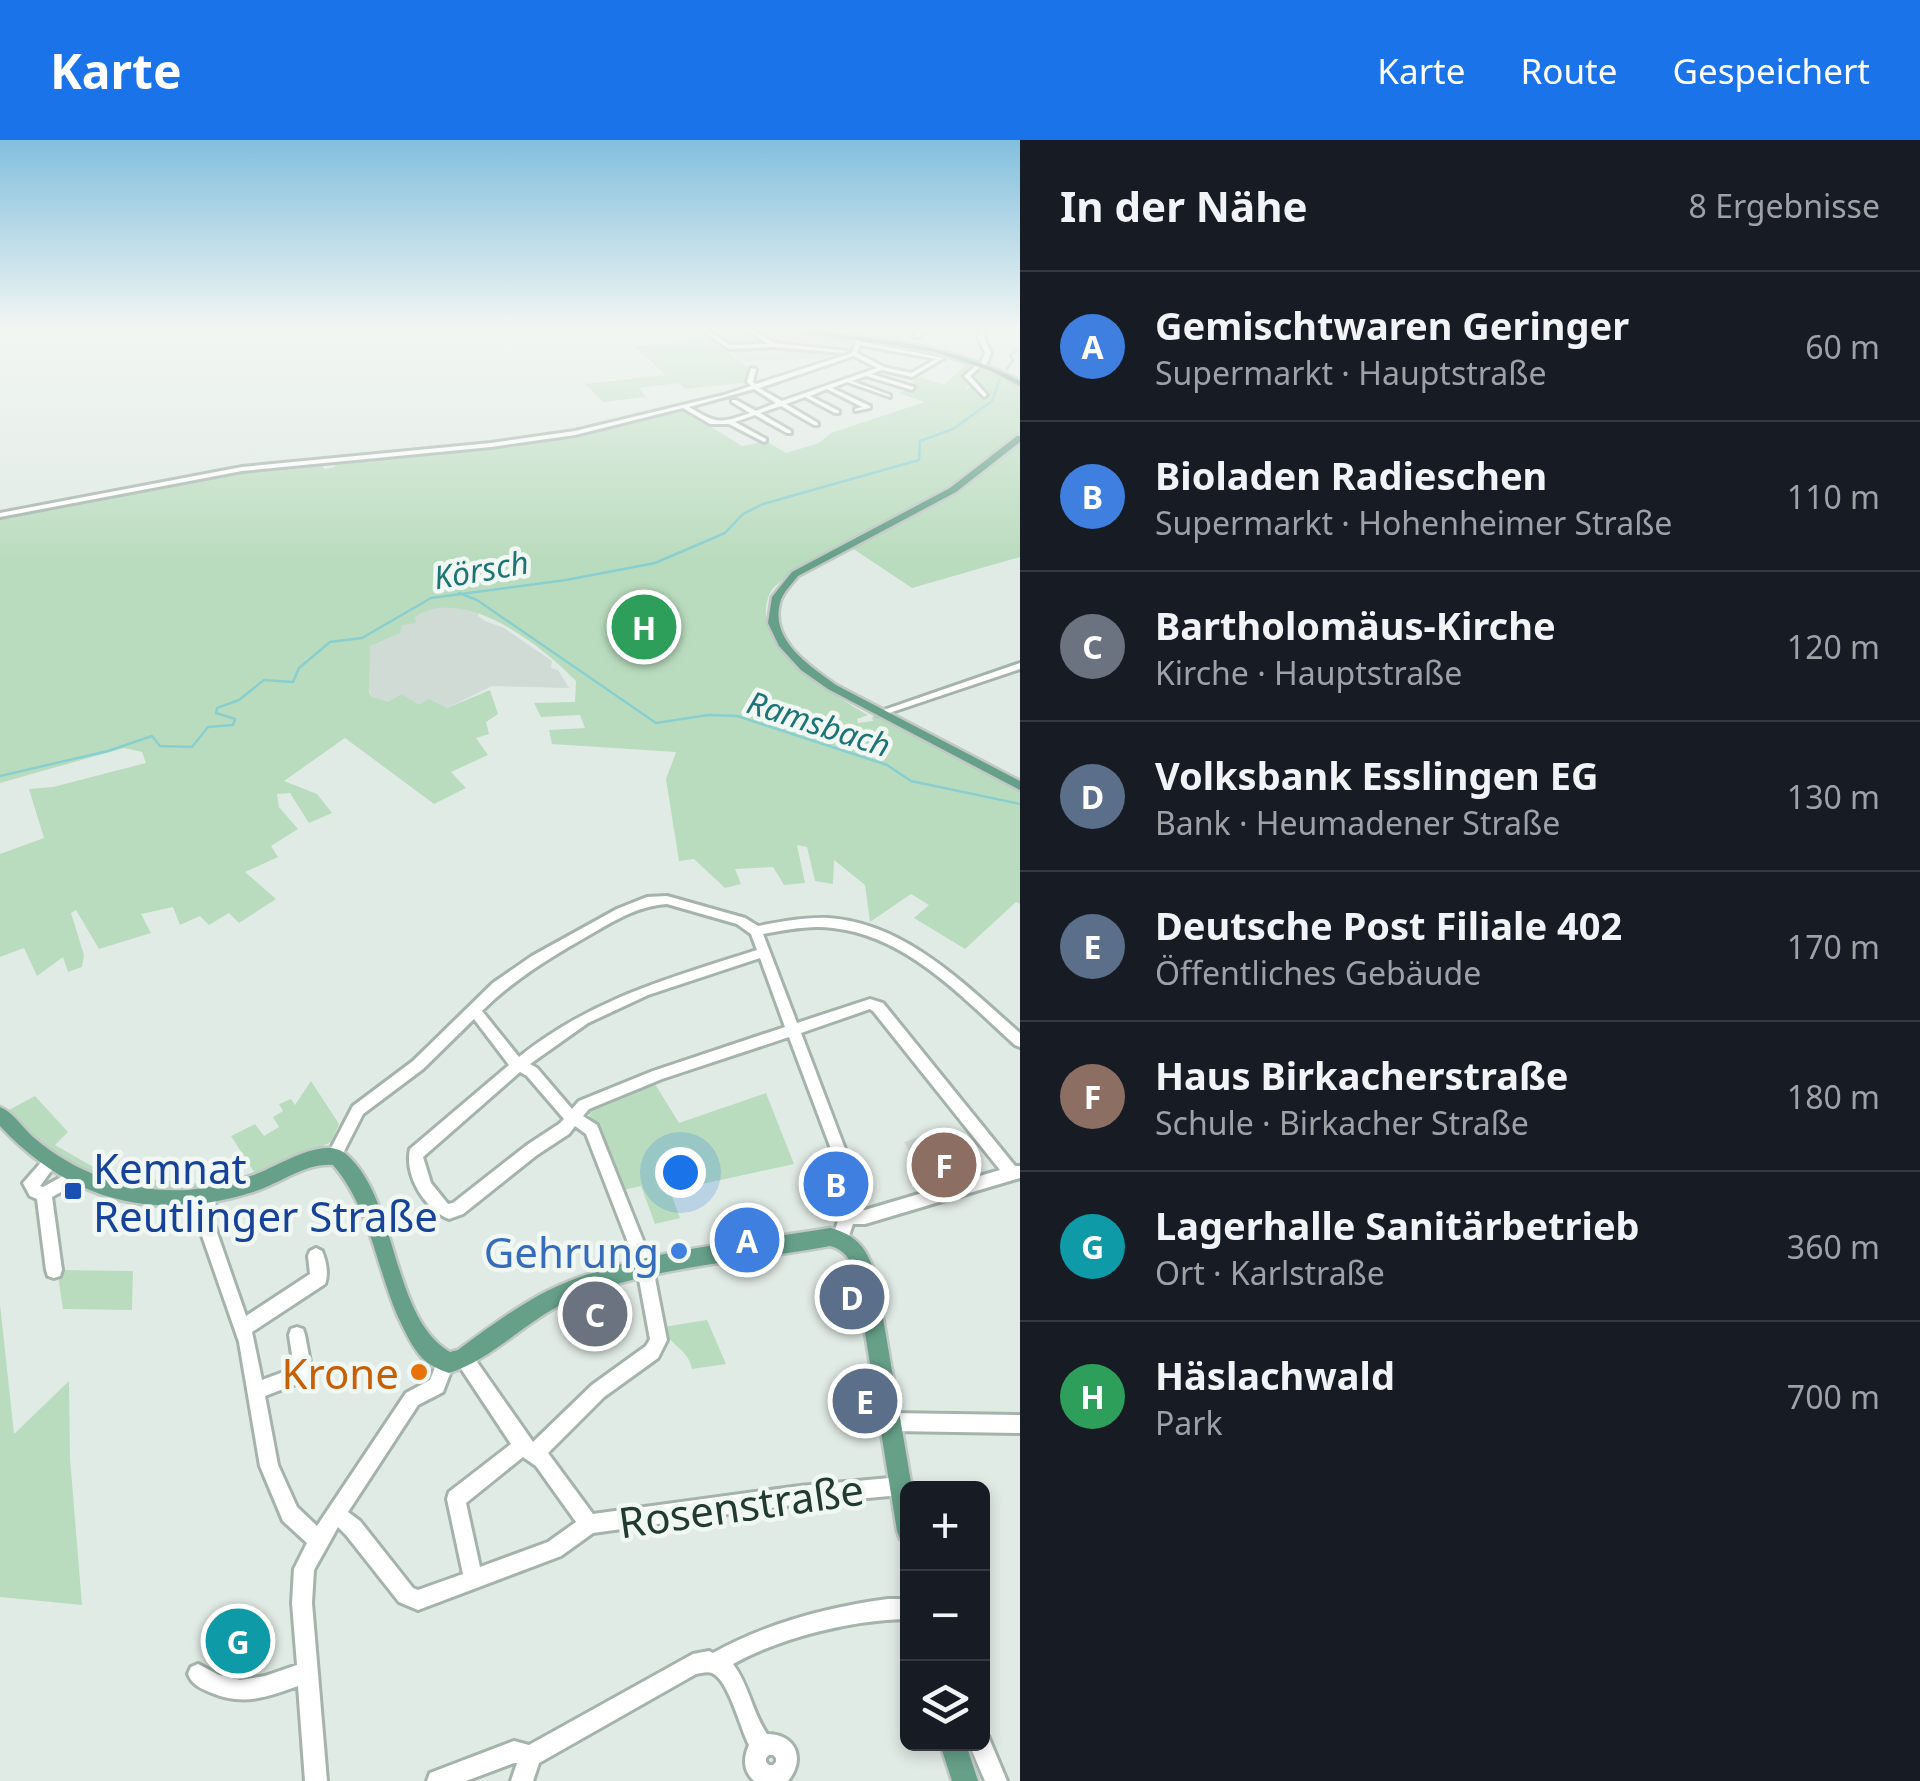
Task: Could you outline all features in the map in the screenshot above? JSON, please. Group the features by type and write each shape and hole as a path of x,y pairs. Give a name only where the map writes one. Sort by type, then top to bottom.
{"main road":[{"path":"1020,438 952,490 802,570 777,595 774,622 792,656 816,678 1020,786"},
{"path":"0,1114 22,1139 74,1178 140,1197 208,1196 252,1185 314,1158 334,1156 346,1164 357,1180 394,1279 426,1348 455,1360 560,1295 645,1270 830,1236 840,1238 854,1249 864,1269 900,1486"},
{"path":"955,1751 965,1781"}],"street":[{"path":"0,515 235,470 534,440 691,406"},
{"path":"742,406 789,432"},
{"path":"685,407 712,423 730,422 782,406"},
{"path":"785,406 816,424"},
{"path":"824,406 836,412"},
{"path":"857,410 867,406"},
{"path":"730,422 764,440"},
{"path":"880,713 1020,666"},
{"path":"334,1156 358,1110 418,1065 474,1010 536,959 647,901 674,901 741,921 756,931 841,1156 849,1216 840,1238"},
{"path":"756,931 830,922 870,932 940,973 1020,1041"},
{"path":"765,952 616,1002 571,1026 519,1064 415,1154 414,1163 430,1193 446,1212 458,1209 564,1129 584,1105 794,1027 867,1004 876,1005 1016,1173 865,1217 849,1216"},
{"path":"473,1577 456,1498 529,1450 598,1390 657,1347 659,1340 645,1270 592,1130 573,1118 532,1072 519,1064 474,1010"},
{"path":"50,1163 31,1182 35,1191 44,1194 74,1178"},
{"path":"44,1194 54,1270"},
{"path":"208,1196 207,1228 243,1328 277,1488 290,1514 318,1541"},
{"path":"243,1328 317,1280 320,1272 316,1256"},
{"path":"256,1391 303,1373 297,1334"},
{"path":"316,1781 302,1578 318,1541 412,1399 437,1386 455,1360 590,1524"},
{"path":"891,1422 1020,1424"},
{"name":"Rosenstraße","path":"337,1514 408,1598 418,1600 557,1548 590,1524 800,1494 900,1486"},
{"path":"522,1781 530,1756 692,1664 716,1662 856,1614 900,1609"},
{"path":"716,1662 732,1678 751,1731 761,1744"},
{"path":"198,1674 217,1685 254,1692 308,1672"},
{"path":"983,1751 996,1781"},
{"path":"438,1781 514,1752 530,1756"}],"shaded area":[{"path":"441,603 479,612 478,616 485,621 504,628 552,661 551,668 558,670 569,688 492,686 447,708 384,704 373,699 364,679 339,654"},
{"path":"938,1130 977,1176 934,1189 904,1142"}],"green space":[{"path":"914,406 1020,406 1020,434 994,456 937,493 786,576 770,593 766,612 770,631 797,666 868,715 857,719 858,723 873,721 872,717 877,716 1020,790 1020,904 1016,902 965,949 914,918 929,905 911,894 870,922 865,885 834,860 833,884 815,881 807,847 797,845 805,883 784,885 773,867 735,869 741,884 725,888 694,859 679,861 666,779 676,752 552,744 549,730 585,728 580,715 541,717 534,703 575,702 576,681 523,637 479,614 456,608 435,609 415,617 416,623 402,625 400,633 370,646 369,692 372,697 388,702 402,694 419,705 429,699 447,708 490,690 498,714 486,722 489,734 476,738 488,755 451,772 466,788 434,804 345,738 284,781 317,794 332,813 309,823 290,793 277,794 279,807 298,829 271,846 278,857 245,872 276,899 239,923 229,913 209,925 200,916 180,925 173,907 141,914 151,933 99,949 76,910 71,913 84,955 82,967 68,972 63,957 37,976 24,948 0,957 0,854 44,838 29,789 53,787 146,763 142,752 124,748 0,783 0,517 239,471 320,463 325,469 335,467 334,462 509,442 682,409 742,446 766,441 786,453 819,443 831,433"},
{"path":"1020,442 1020,557 912,588 852,548 955,491"},
{"path":"311,1081 339,1124 331,1142 263,1174 205,1192 118,1188 44,1149 9,1110 35,1096 68,1132 55,1145 123,1184 128,1177 201,1184 206,1191 254,1172 231,1136 255,1124 264,1136 279,1127 273,1117 283,1111 279,1104 291,1099 295,1105"},
{"path":"655,1084 679,1123 766,1093 794,1164 670,1191 680,1218 655,1224 641,1186 623,1190 588,1112"},
{"path":"57,1270 133,1271 132,1310 63,1309"},
{"path":"0,1304 14,1434 69,1381 70,1458 82,1605 0,1597"},
{"path":"707,1320 726,1364 692,1369 663,1327"}],"waterway":[{"name":"Körsch","path":"461,594 655,563 725,533 743,514 763,504 919,460 920,441 953,429 986,406"},
{"name":"Körsch","path":"0,776 108,751 152,736 160,746 192,747 208,727 233,725 235,719 216,713 217,708 239,700 264,680 293,682 299,668 330,642 362,638 431,598 461,594"},
{"name":"Ramsbach","path":"461,594 477,600 656,723 708,715 737,716 887,765 911,781 1020,804"}],"place":[{"name":"Häslachwald","path":"644,627"},
{"name":"Haus Birkacherstraße","path":"944,1165"},
{"name":"Bioladen Radieschen","path":"836,1184"},
{"name":"Kemnat Reutlinger Straße","path":"73,1191"},
{"name":"Gemischtwaren Geringer","path":"747,1240"},
{"name":"Gehrung","path":"679,1251"},
{"name":"Volksbank Esslingen EG","path":"852,1297"},
{"name":"Bartholomäus-Kirche","path":"595,1314"},
{"name":"Krone","path":"419,1372"},
{"name":"Deutsche Post Filiale 402","path":"865,1401"},
{"name":"Lagerhalle Sanitärbetrieb","path":"238,1641"}]}
